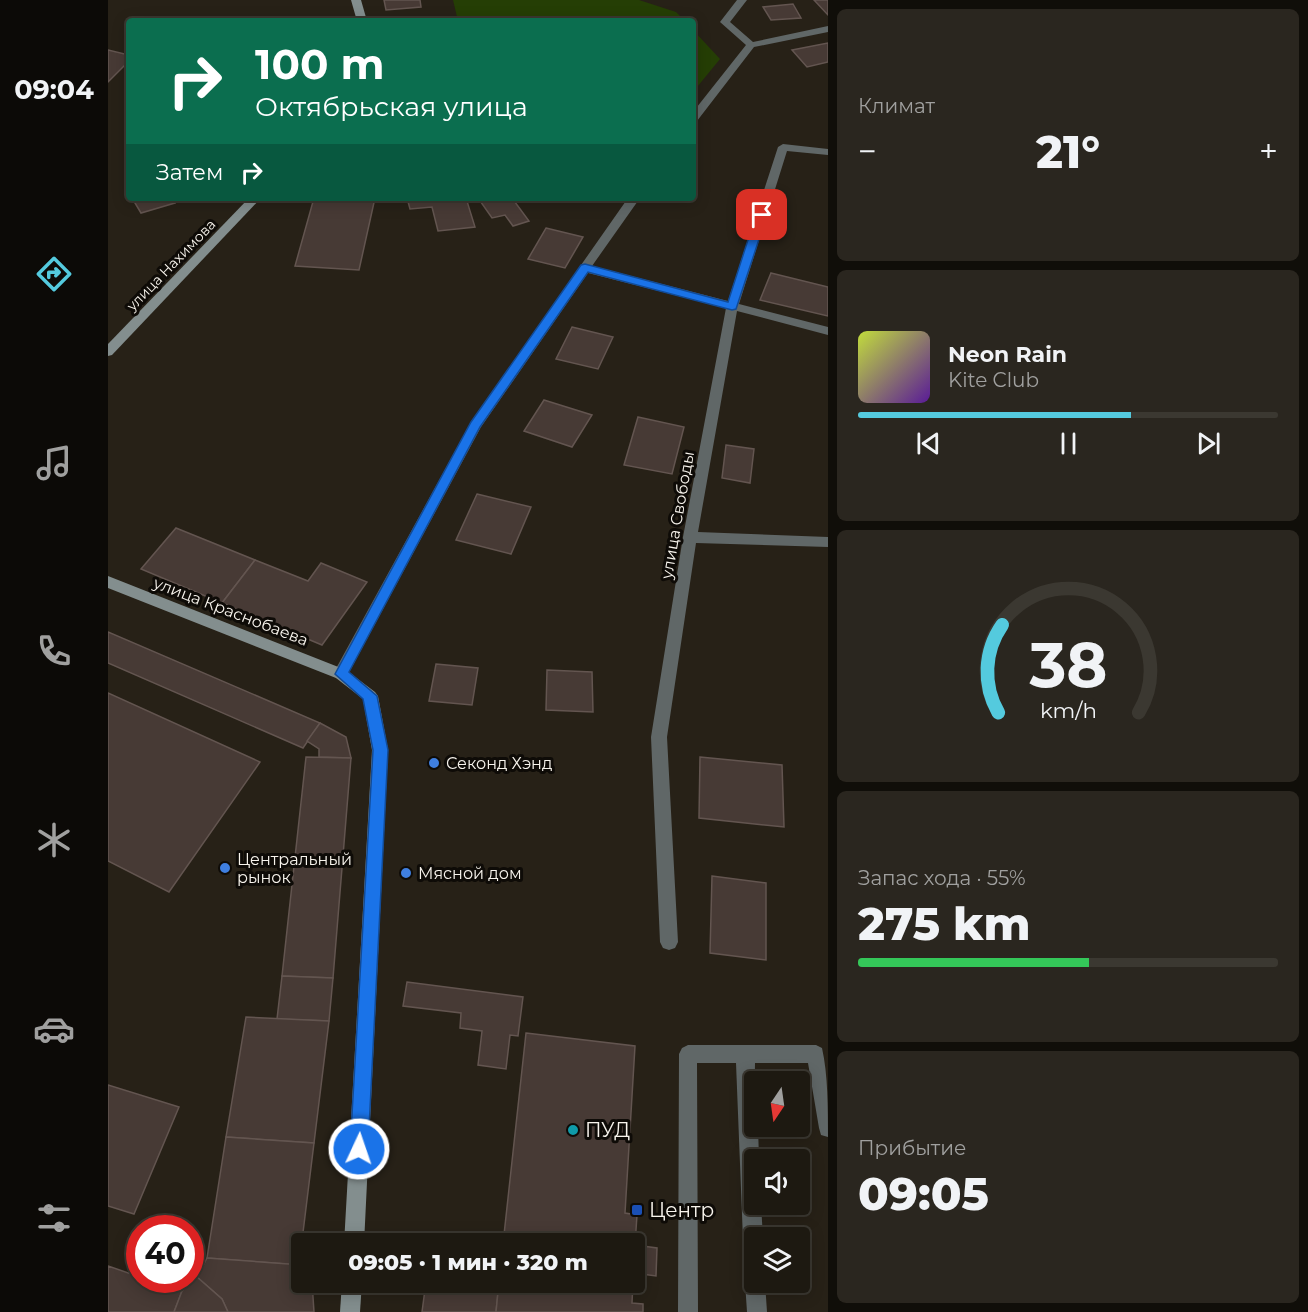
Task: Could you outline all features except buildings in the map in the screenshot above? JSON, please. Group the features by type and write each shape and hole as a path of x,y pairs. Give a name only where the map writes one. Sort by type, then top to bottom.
{"street":[{"path":"356,0 361,18"},
{"path":"742,0 725,22 751,45"},
{"path":"696,115 751,45 828,29"},
{"name":"улица Свободы","path":"669,942 659,737 690,537 732,306 783,147 828,152"},
{"name":"улица Нахимова","path":"108,352 252,201"},
{"path":"341,674 476,425 632,201"},
{"path":"585,268 828,331"},
{"path":"690,537 828,542"},
{"name":"улица Краснобаева","path":"108,582 341,674 370,696 380,750 355,1233"},
{"path":"688,1312 688,1054 816,1054 828,1128"},
{"path":"745,1054 752,1227"},
{"path":"350,1312 351,1293"},
{"path":"756,1293 757,1312"}],"green space":[{"path":"453,0 639,0 676,12 682,18 457,18"},
{"path":"696,33 720,59 696,88"}],"place":[{"name":"Секонд Хэнд","path":"434,763"},
{"name":"Центральный рынок","path":"225,868"},
{"name":"Мясной дом","path":"406,873"},
{"name":"ПУД","path":"573,1130"},
{"name":"Центр","path":"637,1210"}],"route":[{"path":"359,1149 380,750 370,696 341,674 476,425 585,268 732,306 762,215"}]}
